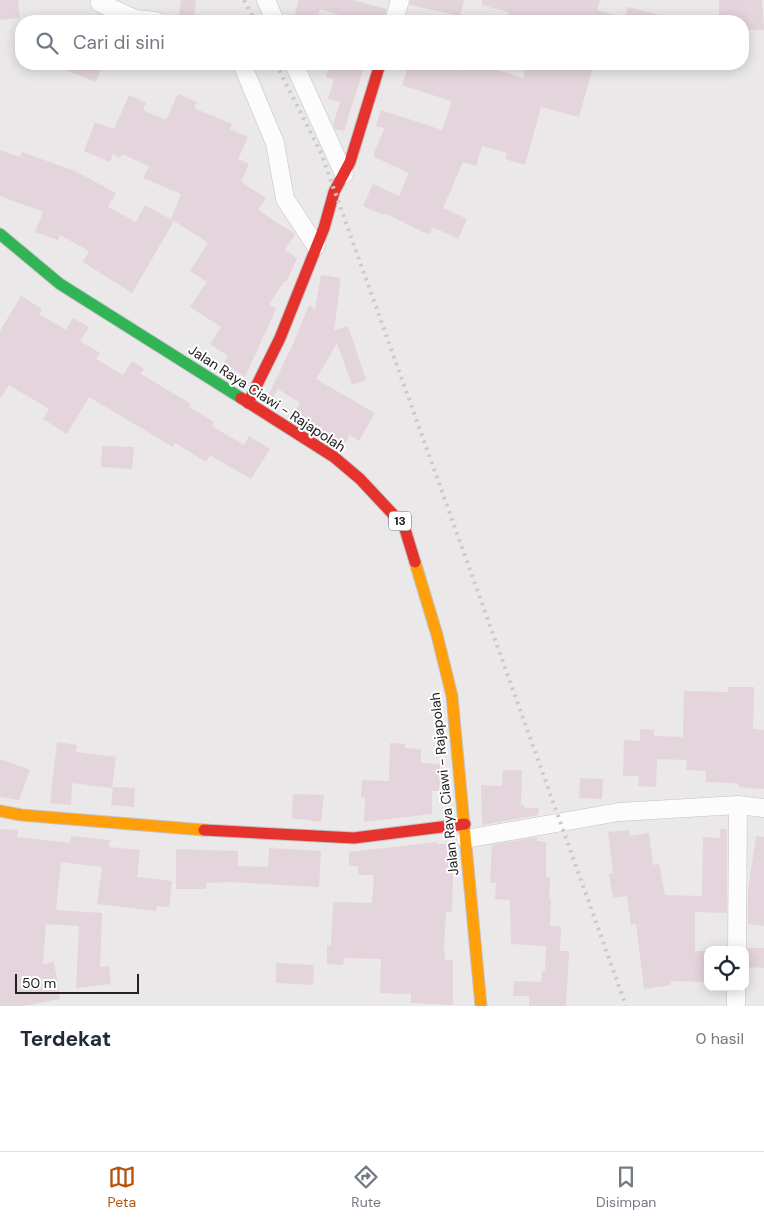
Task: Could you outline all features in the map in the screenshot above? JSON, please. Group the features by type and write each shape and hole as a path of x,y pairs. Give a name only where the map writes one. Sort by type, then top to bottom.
{"main road":[{"path":"248,403 280,338 316,246 334,192 350,162 378,70"},
{"name":"Jalan Raya Ciawi - Rajapolah","path":"0,234 60,284 334,457 360,479 404,526 452,696 481,1006"},
{"path":"0,811 21,815 177,828 354,838 466,831"}],"street":[{"path":"266,0 272,15"},
{"path":"396,15 400,0"},
{"path":"100,4 126,15"},
{"path":"245,70 275,143 285,199 316,246"},
{"path":"297,70 344,174"},
{"path":"466,831 619,812 738,805 764,808"},
{"path":"737,946 738,805"},
{"path":"736,991 736,1006"}],"building":[{"path":"0,0 18,0 20,15 15,15 15,18 0,20"},
{"path":"181,0 196,0 194,15 179,15"},
{"path":"299,0 354,0 386,9 385,15 340,15 320,9 318,15 295,15"},
{"path":"410,0 464,0 460,15 410,5"},
{"path":"482,0 600,0 597,10 615,15 508,15 509,12 482,5"},
{"path":"719,0 762,0 764,30 749,30 749,15 719,15"},
{"path":"628,7 659,15 626,15"},
{"path":"65,70 101,70 96,82"},
{"path":"328,70 363,70 344,131 335,129 333,125 340,102 328,99 334,79 326,77"},
{"path":"407,70 497,70 523,78 525,70 592,70 579,117 541,107 525,165 505,159 507,153 482,146 476,166 463,162 443,208 467,219 458,239 433,227 429,235 385,213 384,215 363,206 373,184 399,196 409,173 374,157 374,152 385,128 376,126 381,110 442,130 451,104 451,101 402,85"},
{"path":"178,94 197,102 194,108 232,124 230,129 248,137 238,159 249,164 241,182 266,198 258,210 295,234 285,250 297,258 287,281 284,282 269,304 276,309 245,377 224,363 228,356 210,344 221,327 190,307 207,282 190,271 208,243 171,219 181,194 143,178 149,166 122,154 120,158 113,154 110,162 84,151 95,122 114,129 129,95 146,103 143,110 166,120"},
{"path":"0,150 20,157 22,152 75,171 116,193 108,207 136,222 145,205 174,221 132,293 83,262 89,251 60,235 58,240 35,232 43,212 0,196"},
{"path":"321,275 341,278 334,330 348,326 366,380 352,385 337,343 316,379 375,413 359,441 350,435 344,445 294,413 300,403 278,389 273,397 269,394 309,305 315,310"},
{"path":"21,296 42,309 39,314 66,330 73,318 89,327 80,341 100,353 96,359 123,375 132,361 144,369 141,374 191,404 189,407 214,422 212,426 244,445 249,436 270,449 251,479 210,455 206,462 175,443 173,447 89,397 67,434 43,419 49,409 9,385 0,399 0,331"},
{"path":"102,446 134,447 132,469 101,467"},
{"path":"728,687 754,687 753,729 764,730 764,789 739,787 739,784 733,783 706,782 706,771 686,770 687,760 657,759 656,787 638,786 639,776 623,776 624,740 640,741 640,729 654,730 654,736 683,737 684,691 728,692"},
{"path":"57,742 77,745 76,752 116,757 112,788 72,783 71,805 50,803"},
{"path":"390,743 405,744 405,748 421,749 421,763 440,764 440,769 443,769 445,786 439,786 439,791 432,791 432,814 364,822 365,797 361,797 362,780 389,781"},
{"path":"0,759 30,770 19,800 0,797"},
{"path":"503,770 522,770 521,805 524,805 524,808 539,808 538,815 482,825 481,785 502,786"},
{"path":"580,778 603,779 602,799 579,798"},
{"path":"113,787 135,788 134,807 111,805"},
{"path":"293,794 324,795 321,822 292,818"},
{"path":"0,829 18,830 17,837 70,843 71,836 110,840 109,847 140,850 137,877 172,881 169,907 157,906 156,911 97,904 102,867 61,862 56,908 57,910 102,913 100,967 109,966 111,984 76,988 79,926 46,924 43,964 54,962 60,999 23,1006 0,1006"},
{"path":"720,829 727,829 727,913 695,912 695,951 704,951 704,982 671,981 671,985 644,989 636,924 631,925 627,896 613,898 609,874 613,873 608,832 629,830 630,836 649,833 653,865 659,864 665,895 702,896 703,837 720,838"},
{"path":"756,836 764,837 764,926 748,924 748,891"},
{"path":"537,837 537,841 546,842 546,877 550,877 550,926 561,927 560,951 569,951 566,1006 529,1006 529,996 513,996 514,981 541,982 542,971 545,971 546,946 511,944 510,900 495,899 496,883 490,883 492,845"},
{"path":"437,842 437,844 450,844 453,879 452,912 446,912 444,946 445,960 453,960 453,1005 411,1003 411,994 380,993 381,959 344,958 343,965 327,964 327,946 331,946 333,902 372,903 374,875 358,875 358,866 349,866 349,852"},
{"path":"269,848 321,851 319,887 229,882 206,883 206,889 176,889 176,849 238,851 238,866 268,867"},
{"path":"749,948 764,948 764,968 749,967"},
{"path":"276,963 314,965 313,985 276,983"}],"railway":[{"path":"244,0 252,15"},
{"path":"279,70 321,153 626,1006"}],"traffic: fast":[{"path":"0,234 60,284 241,398"}],"traffic: slow":[{"path":"415,562 437,635 452,696 481,1006"},
{"path":"0,811 21,815 204,830"}],"traffic: jam":[{"path":"248,403 280,338 324,228 334,192 350,162 378,70"},
{"path":"241,398 334,457 360,479 404,526 415,562"},
{"path":"204,830 354,838 465,824"}]}
